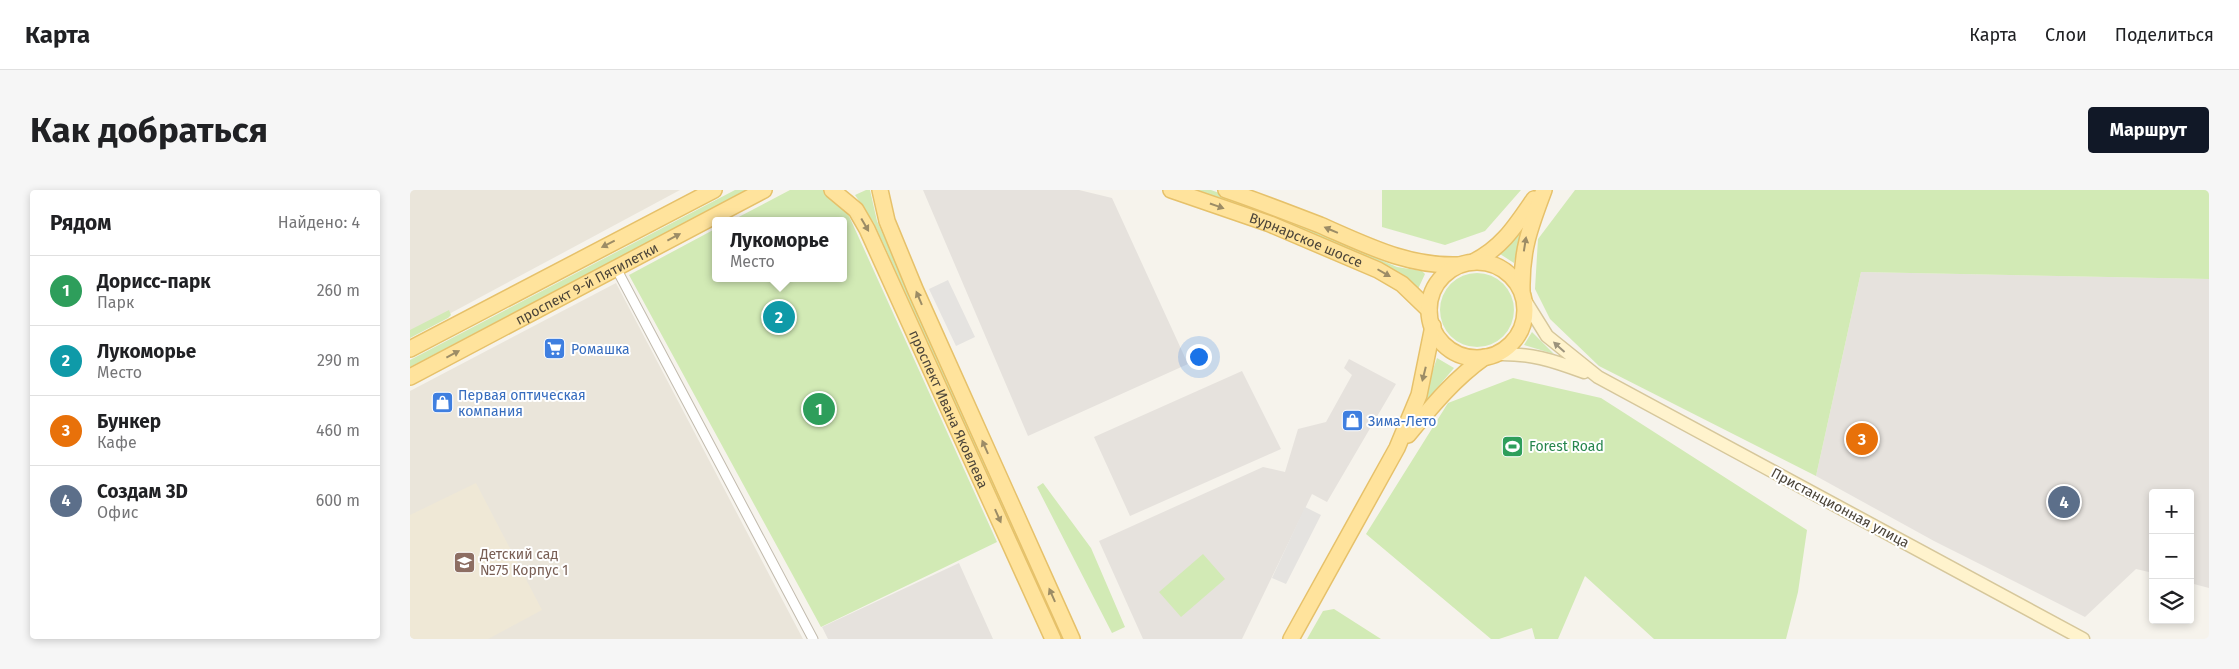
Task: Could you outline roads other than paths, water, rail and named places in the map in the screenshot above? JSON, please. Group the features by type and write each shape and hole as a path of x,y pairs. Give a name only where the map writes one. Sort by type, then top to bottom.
{"main road":[{"name":"проспект 9-й Пятилетки","path":"410,348 714,190"},
{"name":"проспект 9-й Пятилетки","path":"713,217 764,190"},
{"name":"проспект Ивана Яковлева","path":"832,190 856,210 867,229 1054,639"},
{"name":"проспект Ивана Яковлева","path":"880,190 887,221 915,289 1072,639"},
{"name":"Вурнарское шоссе","path":"1171,190 1259,220 1378,270 1402,284 1429,310"},
{"name":"Вурнарское шоссе","path":"1226,190 1401,259 1440,266 1466,264 1497,248 1512,231 1539,190"},
{"path":"1397,448 1442,393 1462,373 1490,356 1508,348 1520,334 1525,313 1522,270 1526,238 1544,190"},
{"path":"1259,220 1264,204"},
{"name":"проспект 9-й Пятилетки","path":"410,377 712,217"},
{"path":"1490,356 1469,357 1447,347 1439,339 1429,310 1431,295 1438,282 1447,272 1466,264 1498,266 1516,281 1523,296"},
{"path":"1291,639 1397,448 1419,395 1433,326"}],"street":[{"path":"616,268 813,639"},
{"name":"Пристанционная улица","path":"1523,296 1547,336 1598,377"},
{"name":"Пристанционная улица","path":"1490,356 1518,353 1544,357 1598,377 2083,639"}],"place":[{"name":"Лукоморье","path":"779,317"},
{"name":"Ромашка","path":"555,349"},
{"name":"Первая оптическая компания","path":"442,403"},
{"name":"Дорисс-парк","path":"819,409"},
{"name":"Зима-Лето","path":"1352,421"},
{"name":"Бункер","path":"1862,439"},
{"name":"Forest Road","path":"1513,446"},
{"name":"Создам 3D","path":"2064,502"},
{"name":"Детский сад №75 Корпус 1","path":"464,562"}]}
